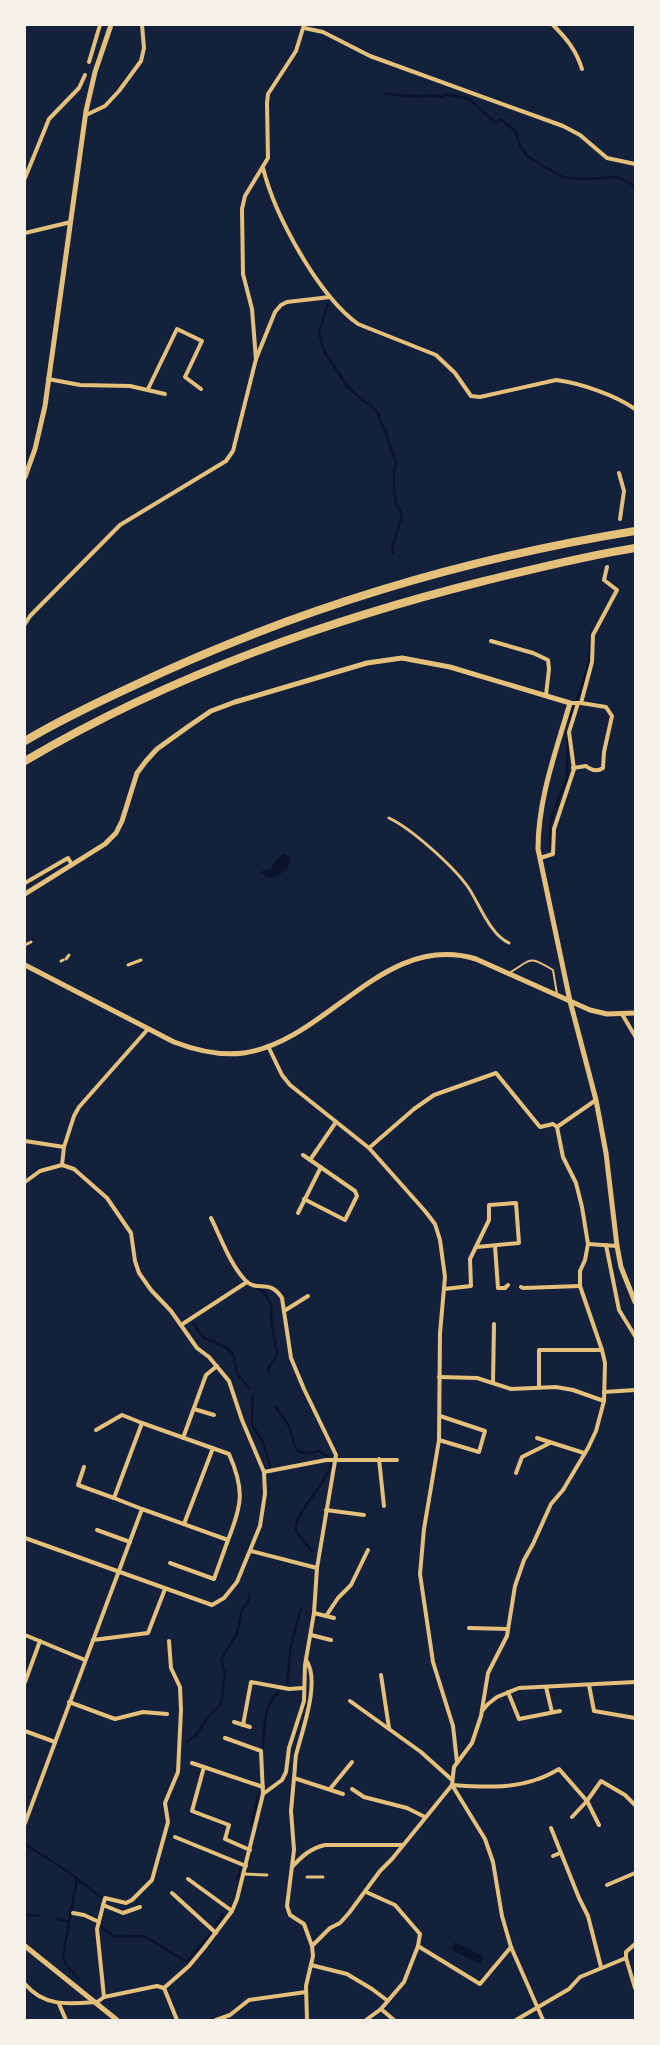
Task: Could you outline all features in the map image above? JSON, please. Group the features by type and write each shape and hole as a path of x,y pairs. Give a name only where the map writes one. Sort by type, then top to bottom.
{"highway":[{"path":"25,741 73,714 166,670 269,628 413,582 526,552 635,531"},
{"path":"25,761 76,732 150,696 208,670 305,633 430,595 532,569 635,548"}],"street":[{"path":"89,62 100,25"},
{"path":"25,477 41,426 86,114 95,72 111,25"},
{"path":"86,114 105,106 119,91 141,61 144,48 142,25"},
{"path":"553,25 569,40 577,52 582,69"},
{"path":"256,359 252,309 243,274 242,209 245,196 268,158 268,94 296,51 304,26 332,35 370,56 563,126 580,135 607,158 635,164"},
{"path":"25,178 49,119 79,88 85,75"},
{"path":"263,168 268,188 288,233 330,297 358,324 436,355 455,373 473,397 556,380 567,381 601,393 635,409"},
{"path":"25,233 71,222"},
{"path":"25,624 30,616 120,526 226,461 232,454 256,359 275,312 281,305 287,302 330,297"},
{"path":"148,389 177,329 202,341 186,377 201,389"},
{"path":"48,379 80,385 130,386 165,394"},
{"path":"619,473 624,491 620,519"},
{"path":"540,858 553,854 554,829 573,768 569,732 592,662 594,635 617,590 604,580 607,567"},
{"path":"491,641 533,652 548,660 546,695"},
{"path":"25,894 105,844 116,833 122,821 137,773 152,755 211,711 235,702 367,663 402,658 450,667 570,703 606,707 612,716 604,752 603,768 591,770 586,766 573,768"},
{"path":"570,703 542,803 538,826 540,858 570,1001 596,1100 606,1153 621,1267 635,1302"},
{"path":"389,818 448,864 469,888 490,923 503,940 509,943"},
{"path":"25,883 68,858 72,866"},
{"path":"25,947 31,942"},
{"path":"25,965 189,1048 213,1052 244,1053 268,1046 294,1034 392,969 430,954 461,954 489,963 590,1010 622,1014 635,1013"},
{"path":"128,965 142,960"},
{"path":"622,1014 635,1036"},
{"path":"62,1165 64,1146 79,1107 148,1028"},
{"path":"268,1046 282,1075 290,1085 369,1148 402,1183 435,1224 440,1240 445,1277 440,1333 439,1440 424,1529 420,1574 434,1662 453,1726 457,1762"},
{"path":"369,1148 414,1109 434,1095 496,1073 540,1126 553,1124 557,1127 564,1157 576,1183 588,1244 585,1260 580,1271 580,1286 605,1363 604,1401 596,1431 563,1490 551,1504 524,1560 515,1586 507,1636 488,1673 481,1716 472,1743 454,1767 451,1779 452,1785 485,1839 493,1862 502,1916 511,1947 543,2020"},
{"path":"557,1127 596,1100"},
{"path":"310,1160 336,1122"},
{"path":"25,1140 64,1146"},
{"path":"303,1155 356,1191 357,1196 345,1220 304,1199"},
{"path":"25,1182 40,1172 62,1165 74,1169 107,1198 131,1233 138,1270 151,1290 181,1325 197,1348 209,1357 229,1381 242,1420 264,1472 263,1514 251,1551 237,1582 218,1603 212,1605 25,1538"},
{"path":"298,1212 321,1167"},
{"path":"444,1289 471,1286 470,1259 489,1220 489,1205 516,1202 518,1243 477,1247"},
{"path":"211,1218 234,1264 246,1282 258,1286 272,1287 282,1298 291,1358 307,1397 336,1455 317,1568 314,1613 303,1688 304,1702 289,1748 286,1772 282,1780 263,1794"},
{"path":"588,1244 617,1246"},
{"path":"606,1245 619,1310 635,1336"},
{"path":"495,1246 498,1288 506,1288 508,1285"},
{"path":"181,1325 246,1282"},
{"path":"521,1287 566,1288 580,1286"},
{"path":"284,1311 308,1296"},
{"path":"493,1383 494,1324"},
{"path":"539,1387 539,1350 602,1350"},
{"path":"183,1438 206,1375 217,1366"},
{"path":"439,1377 477,1378 511,1389 539,1387 573,1390 604,1401"},
{"path":"604,1392 635,1390"},
{"path":"194,1408 214,1415"},
{"path":"96,1430 122,1415 230,1454 239,1476 240,1511 214,1579 170,1563"},
{"path":"439,1440 478,1452 485,1431 440,1416"},
{"path":"114,1498 142,1423"},
{"path":"537,1438 584,1453"},
{"path":"516,1472 522,1457 550,1443"},
{"path":"184,1524 213,1448"},
{"path":"379,1459 384,1506"},
{"path":"264,1472 326,1460 397,1460"},
{"path":"84,1467 78,1485 228,1540"},
{"path":"25,1823 142,1509"},
{"path":"326,1510 364,1515"},
{"path":"97,1530 130,1542"},
{"path":"326,1616 338,1598 352,1585 368,1550"},
{"path":"251,1551 317,1568"},
{"path":"93,1640 148,1633 165,1589"},
{"path":"314,1613 334,1618"},
{"path":"469,1628 508,1629"},
{"path":"25,1635 86,1660"},
{"path":"311,1635 331,1640"},
{"path":"25,1682 40,1641"},
{"path":"104,1997 97,1929 105,1898 126,1903 152,1880 166,1834 168,1822 165,1803 178,1772 182,1710 180,1688 171,1668 169,1641"},
{"path":"306,1660 311,1668 309,1708 296,1755 291,1811 294,1850 287,1906 290,1914 304,1924 312,1946 313,1956 306,1992 307,2020"},
{"path":"381,1675 389,1728"},
{"path":"242,1725 251,1682 289,1689 303,1688"},
{"path":"481,1716 488,1704 508,1692 520,1688 635,1682"},
{"path":"589,1685 594,1711 635,1718"},
{"path":"546,1687 552,1712"},
{"path":"508,1692 519,1719 560,1711"},
{"path":"350,1701 389,1728 451,1779"},
{"path":"70,1702 115,1719 143,1712 166,1714"},
{"path":"234,1722 250,1727"},
{"path":"25,1731 55,1742"},
{"path":"164,1988 188,1966 232,1911 250,1850 263,1794 261,1750 225,1738"},
{"path":"330,1789 352,1762"},
{"path":"192,1763 263,1788"},
{"path":"204,1767 192,1811 230,1825 225,1839 250,1850"},
{"path":"452,1785 471,1787 512,1785 536,1780 559,1769 587,1801 599,1825"},
{"path":"294,1778 343,1794"},
{"path":"572,1817 587,1801 601,1781 625,1795 635,1805"},
{"path":"312,1946 330,1928 340,1923 366,1892 380,1871 452,1785"},
{"path":"352,1789 364,1797 407,1808 425,1817"},
{"path":"551,1828 588,1916 601,1967"},
{"path":"175,1837 246,1866"},
{"path":"292,1867 306,1853 316,1847 325,1845 403,1845"},
{"path":"553,1856 560,1853"},
{"path":"244,1874 267,1875"},
{"path":"607,1885 635,1874"},
{"path":"307,1877 323,1877"},
{"path":"188,1879 232,1911"},
{"path":"366,1892 395,1905 420,1934 418,1946 404,1982 381,2009 366,2020"},
{"path":"172,1893 216,1933"},
{"path":"103,1905 123,1913 140,1907"},
{"path":"73,1913 84,1915 99,1922"},
{"path":"635,1944 626,1952 635,1988"},
{"path":"25,1946 116,2020"},
{"path":"418,1946 480,1984 511,1947"},
{"path":"516,2020 569,1989 580,1977 626,1958"},
{"path":"311,1964 348,1974 372,1988 388,2001"},
{"path":"25,1984 31,1992 47,2001 59,2003 96,2002 104,1997 157,1986 164,1988"},
{"path":"164,1988 177,2020"},
{"path":"216,2020 230,2015 249,2000 306,1992"},
{"path":"59,2003 66,2020"},
{"path":"381,2009 394,2020"}],"lane":[{"path":"509,973 536,959 553,970 557,995"}],"water":[{"path":"283,854 290,857 290,861 288,867 283,872 274,878 260,873 270,869"},
{"path":"455,1942 484,1957 480,1964 451,1950"}],"waterway":[{"path":"385,94 424,97 427,95 443,97 446,94 469,99 496,123 501,119 516,132 519,144 528,157 563,177 584,179 617,177 635,186"},
{"path":"328,304 319,333 324,351 348,387 372,406 379,415 396,463 394,489 396,505 402,517 392,547 393,553"},
{"path":"570,721 589,663 592,631"},
{"path":"551,849 550,826 553,813 567,778 568,738"},
{"path":"252,1286 264,1292 272,1306 271,1319 277,1352 275,1359 269,1367 269,1373"},
{"path":"193,1323 203,1337 227,1348 233,1354 237,1374 249,1388"},
{"path":"253,1396 252,1425 263,1442 270,1465"},
{"path":"276,1407 289,1426 295,1447 299,1452 310,1453 319,1451 327,1456"},
{"path":"313,1552 297,1533 296,1524 299,1516 324,1480 331,1464"},
{"path":"187,1742 196,1735 208,1717 221,1704 225,1672 221,1660 237,1633 242,1610 249,1600 250,1594"},
{"path":"287,1684 291,1646 301,1608"},
{"path":"263,1749 267,1711 279,1692"},
{"path":"251,1825 258,1796"},
{"path":"25,1844 67,1871 102,1898"},
{"path":"237,1879 241,1868"},
{"path":"77,1879 63,1955 66,1965 80,1981"},
{"path":"25,1914 39,1916"},
{"path":"216,1924 223,1914"},
{"path":"56,1918 69,1922"},
{"path":"96,1923 114,1937 144,1936 187,1962 211,1933"}]}
